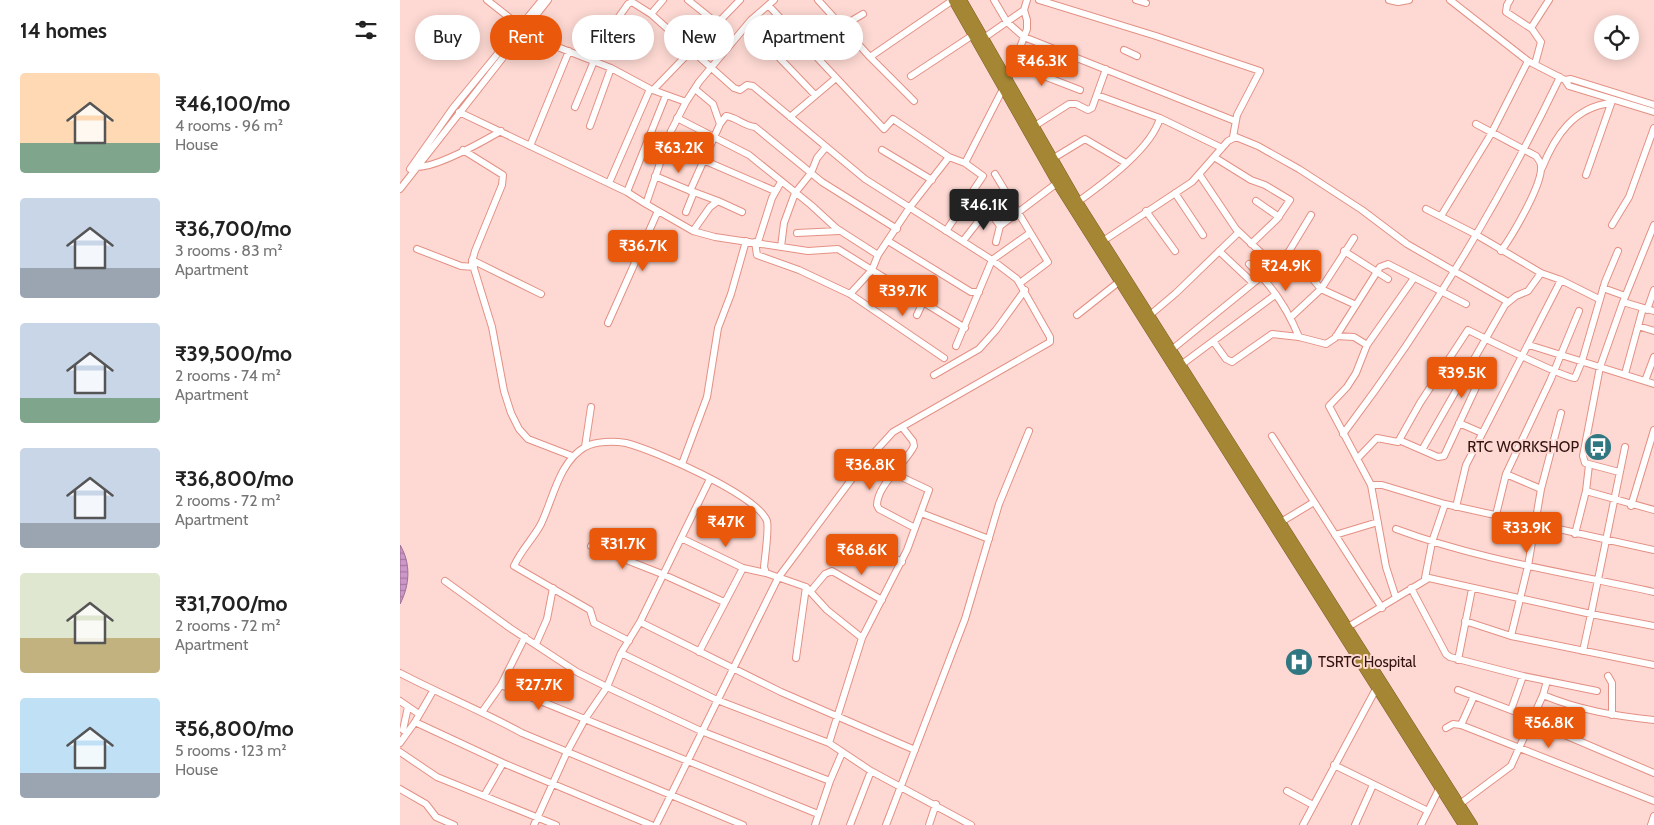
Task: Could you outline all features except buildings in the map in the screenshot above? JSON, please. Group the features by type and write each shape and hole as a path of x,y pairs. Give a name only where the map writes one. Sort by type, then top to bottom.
{"highway":[{"path":"953,0 1033,127 1120,281 1168,352 1463,825"},
{"path":"962,0 978,38"},
{"path":"1005,82 1057,183 1103,241 1150,315 1168,352 1181,365 1473,825"}],"street":[{"path":"487,0 505,15"},
{"path":"531,15 542,0"},
{"path":"534,15 548,0"},
{"path":"652,14 663,0"},
{"path":"688,0 707,15"},
{"path":"726,15 740,0"},
{"path":"759,15 774,0"},
{"path":"818,0 831,15"},
{"path":"870,56 953,0"},
{"path":"994,0 1007,22 1024,37 1235,121"},
{"path":"1039,0 1156,36 1260,71 1235,121 1234,137 1192,182 1103,241"},
{"path":"1136,0 1146,3"},
{"path":"1389,0 1398,2 1409,0"},
{"path":"1450,0 1528,61 1563,78 1569,86 1654,112"},
{"path":"1510,0 1506,4 1506,12 1531,28 1541,42 1535,64"},
{"path":"1531,28 1550,0"},
{"path":"622,15 630,3 634,3 652,14 664,26"},
{"path":"911,76 1007,22 1024,4"},
{"path":"965,163 1005,82 1024,37 1028,26 1024,4"},
{"path":"769,6 884,129 893,120 949,157 965,163 983,176 946,231"},
{"path":"646,204 666,144 677,118 686,102 711,68 744,30"},
{"path":"562,48 572,52"},
{"path":"863,49 914,101"},
{"path":"1124,50 1137,56"},
{"path":"530,146 569,51"},
{"path":"400,190 453,108 494,60"},
{"path":"400,182 459,112 498,60"},
{"path":"576,107 591,60 652,89 686,102"},
{"path":"609,183 652,89 681,60"},
{"path":"656,825 732,667 778,578 860,468 893,432 1050,342 1048,330 1025,290 1020,283 992,260 865,180 753,86 747,85 740,90 734,88 701,60"},
{"path":"782,60 815,95"},
{"path":"1441,216 1491,134 1528,61"},
{"path":"1013,64 1080,90"},
{"path":"590,126 611,68"},
{"path":"1033,127 1069,104 1090,110 1106,69"},
{"path":"790,117 836,78"},
{"path":"1343,434 1379,386 1454,272 1525,150 1563,78"},
{"path":"695,90 713,104 720,124"},
{"path":"627,192 666,95"},
{"path":"1097,95 1160,118 1222,148"},
{"path":"1586,175 1613,98"},
{"path":"1501,251 1524,216 1552,144 1569,123 1586,110 1613,98 1654,105"},
{"path":"459,112 627,192 693,231 715,237 808,251 838,249 965,328"},
{"path":"686,212 704,159 720,124 726,116 732,117 741,124 755,127 811,173 897,229"},
{"path":"677,118 749,155 840,231 878,255"},
{"path":"1075,204 1126,163 1157,129 1160,118"},
{"path":"1476,124 1491,134 1536,156 1542,169"},
{"path":"1612,225 1629,197 1654,128"},
{"path":"415,166 426,166 501,132"},
{"path":"1234,137 1258,146 1316,179 1362,210 1407,244 1508,302"},
{"path":"1052,160 1085,139 1126,163"},
{"path":"666,144 775,190"},
{"path":"782,247 784,223 795,194 811,173 817,158 826,147"},
{"path":"463,150 501,172 504,178 472,260 492,326 504,391 519,429 528,439 572,456"},
{"path":"882,150 932,180"},
{"path":"850,294 872,270 878,255 910,207 949,157"},
{"path":"1214,157 1251,180 1289,199 1290,202 1279,217 1251,244"},
{"path":"995,174 1048,262 1020,283"},
{"path":"1199,174 1239,232 1273,264"},
{"path":"656,176 742,212"},
{"path":"781,182 775,190 756,242 758,255 799,270 850,294 944,358"},
{"path":"996,242 1000,226 1057,183"},
{"path":"1175,193 1203,235"},
{"path":"693,231 710,207 718,201"},
{"path":"1256,201 1279,217"},
{"path":"963,241 988,209 1000,226"},
{"path":"1426,209 1475,234 1541,273 1561,280 1599,299"},
{"path":"1146,211 1175,251"},
{"path":"608,323 658,212"},
{"path":"1168,352 1288,253 1311,215"},
{"path":"1620,472 1589,465 1585,463 1583,456 1600,367 1624,299 1654,225"},
{"path":"797,233 840,231"},
{"path":"1150,315 1176,294 1239,232"},
{"path":"956,346 992,260 1030,233"},
{"path":"1291,317 1321,289 1354,238"},
{"path":"682,464 707,397 718,328 731,294 746,241"},
{"path":"888,241 971,292 979,292"},
{"path":"416,249 461,266 474,267"},
{"path":"1219,251 1253,283"},
{"path":"1344,251 1388,279"},
{"path":"1357,459 1377,438 1395,443 1399,440 1420,403 1468,330 1523,355 1553,372 1574,378 1582,361 1599,299 1618,251"},
{"path":"1288,253 1321,289 1356,305"},
{"path":"472,260 541,294"},
{"path":"1249,264 1262,276 1291,317 1300,337"},
{"path":"1213,341 1226,359 1232,362 1272,334 1300,337 1326,344 1336,336 1380,267 1388,264 1466,304"},
{"path":"1422,450 1484,338 1508,302 1528,291 1541,273"},
{"path":"1396,598 1386,567 1371,484 1329,406 1347,387 1356,373 1367,345 1414,278"},
{"path":"1456,507 1466,464 1561,280"},
{"path":"1077,315 1120,281"},
{"path":"1603,288 1648,310"},
{"path":"934,375 979,349 1025,290"},
{"path":"1625,374 1638,326 1648,310 1654,290"},
{"path":"1181,365 1275,295"},
{"path":"917,315 923,302"},
{"path":"1496,515 1506,474 1579,311"},
{"path":"1638,326 1654,331"},
{"path":"1336,336 1354,337 1367,345"},
{"path":"1528,345 1654,384"},
{"path":"1646,381 1654,357"},
{"path":"1399,440 1438,457 1444,456 1478,383"},
{"path":"585,447 591,408"},
{"path":"1511,636 1518,599 1528,566 1537,524 1541,489 1561,413"},
{"path":"1459,423 1482,433"},
{"path":"902,427 913,441 914,446 878,498 878,507 915,528"},
{"path":"1631,506 1654,430"},
{"path":"886,825 902,788 967,612 999,504 1029,431"},
{"path":"1272,436 1382,608"},
{"path":"629,642 594,622 592,612 514,566 520,553 540,526 549,501 572,456 585,447 593,444 624,443 682,464 742,498 760,511 767,522 764,567 766,574"},
{"path":"1583,651 1613,500 1626,447"},
{"path":"1575,534 1586,491 1589,465"},
{"path":"829,743 862,638 902,562 929,490 893,474"},
{"path":"1506,474 1541,489"},
{"path":"534,825 567,752 585,719 607,687 621,654 640,622 710,479"},
{"path":"1371,484 1382,485 1456,507 1654,550"},
{"path":"1586,491 1631,506 1654,510"},
{"path":"1281,522 1314,502"},
{"path":"1348,627 1382,608 1425,578 1432,542 1445,504"},
{"path":"921,512 989,539"},
{"path":"1335,535 1378,522"},
{"path":"1396,529 1432,542 1528,566 1654,592"},
{"path":"681,538 743,568 808,589 827,610 862,638"},
{"path":"852,539 902,562"},
{"path":"591,546 662,574 724,602"},
{"path":"699,652 743,568"},
{"path":"796,658 808,589 825,574 832,571 882,600"},
{"path":"1425,578 1654,626"},
{"path":"445,580 578,672 702,731 830,781"},
{"path":"536,644 547,619 553,588"},
{"path":"1410,588 1446,654 1458,660 1522,676 1597,691"},
{"path":"1458,660 1472,589"},
{"path":"1465,621 1511,636 1654,665"},
{"path":"640,622 781,692 837,714 915,750"},
{"path":"482,712 501,685 525,637"},
{"path":"621,654 717,700 829,743 842,753 902,788 936,804 971,825"},
{"path":"400,673 433,691 482,712 522,733 740,824"},
{"path":"1511,710 1522,676"},
{"path":"1608,676 1612,683 1612,715"},
{"path":"1460,804 1508,770 1520,749 1547,681"},
{"path":"501,685 818,814"},
{"path":"1303,825 1377,686"},
{"path":"1458,690 1532,718 1560,733 1654,773"},
{"path":"403,731 415,722 433,691"},
{"path":"1543,695 1571,707 1612,715 1654,720"},
{"path":"1461,725 1474,696"},
{"path":"400,701 419,714"},
{"path":"400,743 408,707"},
{"path":"415,722 552,784 651,825"},
{"path":"1446,728 1453,724 1461,725 1654,801"},
{"path":"400,752 437,777 556,825"},
{"path":"815,825 842,753"},
{"path":"484,796 504,763"},
{"path":"1334,765 1428,810"},
{"path":"850,825 871,770"},
{"path":"1355,825 1373,784"},
{"path":"1421,825 1440,787"},
{"path":"400,789 426,804 436,817 451,825"},
{"path":"1287,791 1313,805"},
{"path":"929,825 936,804"},
{"path":"1650,825 1654,816"}],"shaded area":[{"path":"400,545 406,559 408,574 406,589 400,604"}],"place":[{"name":"RTC WORKSHOP","path":"1598,447"},
{"name":"TSRTC Hospital","path":"1299,662"}]}
